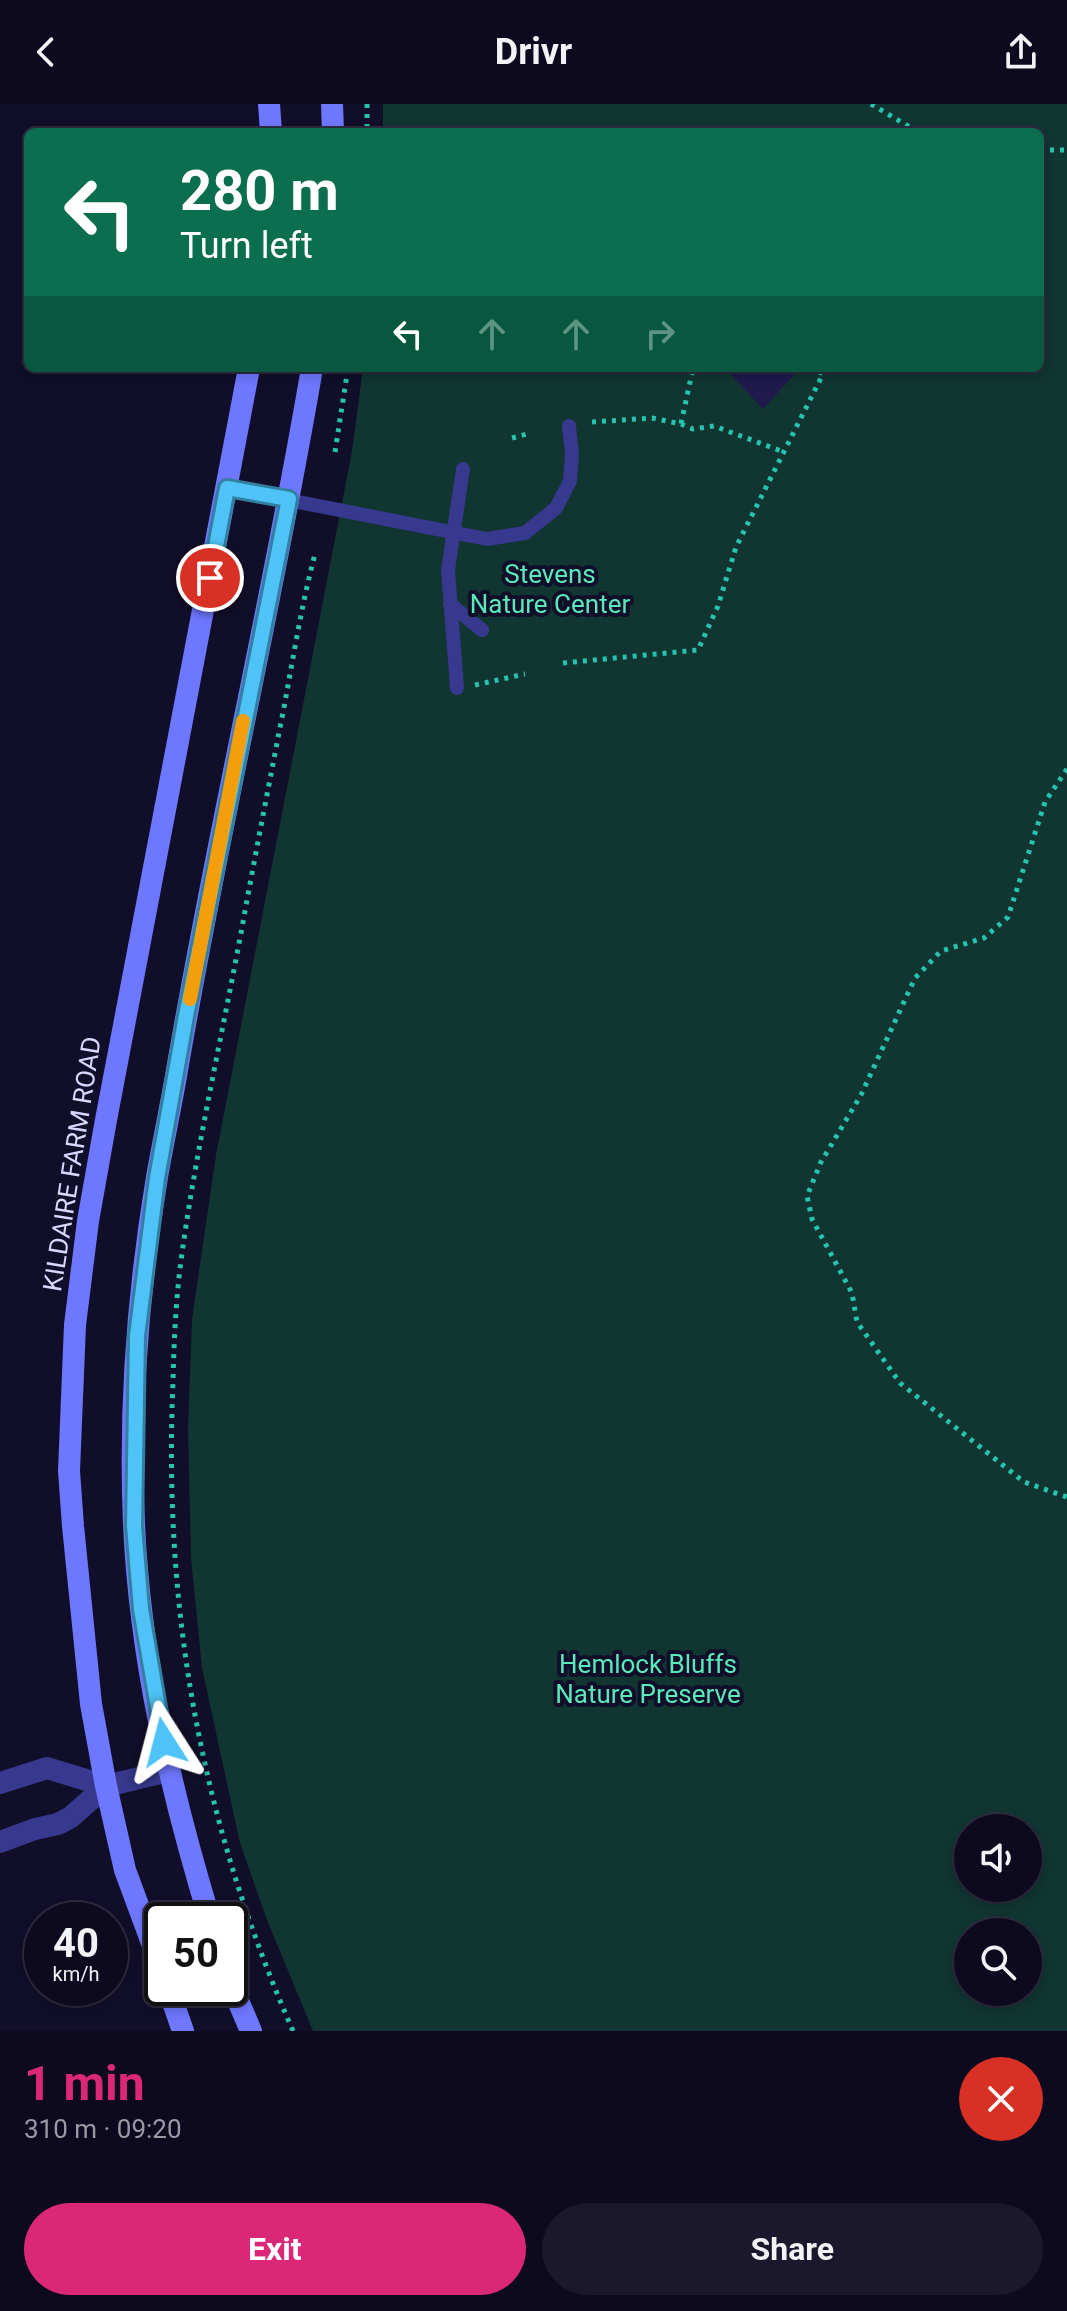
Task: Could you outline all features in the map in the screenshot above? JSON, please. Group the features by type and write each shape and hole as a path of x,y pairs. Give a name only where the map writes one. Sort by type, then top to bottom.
{"main road":[{"path":"269,104 271,128"},
{"path":"332,104 333,128"},
{"name":"KILDAIRE FARM ROAD","path":"144,1921 125,1870 91,1704 69,1471 75,1325 88,1221 108,1104 248,372"},
{"path":"205,1902 168,1771 141,1609 134,1526 137,1336 157,1178 186,1016 311,372"},
{"path":"174,2006 183,2031"},
{"path":"240,2006 251,2031"}],"street":[{"path":"0,1783 47,1768 106,1786"},
{"path":"0,1842 58,1824 71,1817 106,1786 168,1771"}],"lane":[{"path":"227,488 487,539 525,533 556,508 570,481 572,454 569,426"},
{"path":"457,688 448,570 463,469"},
{"path":"450,604 482,630"}],"path":[{"path":"367,104 367,128"},
{"path":"871,104 911,128"},
{"path":"1044,150 1067,150"},
{"path":"335,452 347,372"},
{"path":"681,424 692,372"},
{"path":"563,663 698,650 718,606 736,547 822,372"},
{"path":"592,422 652,418 693,429 714,426 784,452"},
{"path":"512,438 527,434"},
{"path":"293,2031 268,1976 234,1879 204,1765 185,1664 174,1569 170,1449 175,1328 182,1254 237,951 315,554"},
{"path":"457,688 525,674"},
{"path":"1067,769 1045,802 1015,904 1008,917 984,938 941,951 915,978 861,1095 821,1162 807,1196 812,1219 852,1293 857,1322 900,1383 1024,1482 1067,1497"}],"green space":[{"name":"Hemlock Bluffs Nature Preserve","path":"383,104 1067,104 1067,2031 313,2031 267,1920 240,1843 202,1668 191,1558 188,1428 192,1319 216,1155 352,451 362,372 1044,372 1044,128 383,128"}],"building":[{"path":"729,372 796,372 763,409"}],"slow traffic":[{"path":"190,999 243,721"}],"route":[{"path":"164,1742 141,1609 134,1526 137,1336 157,1178 186,1016 289,499 227,488 210,578"}],"park label":[{"name":"Stevens Nature Center","path":"550,589"}]}
